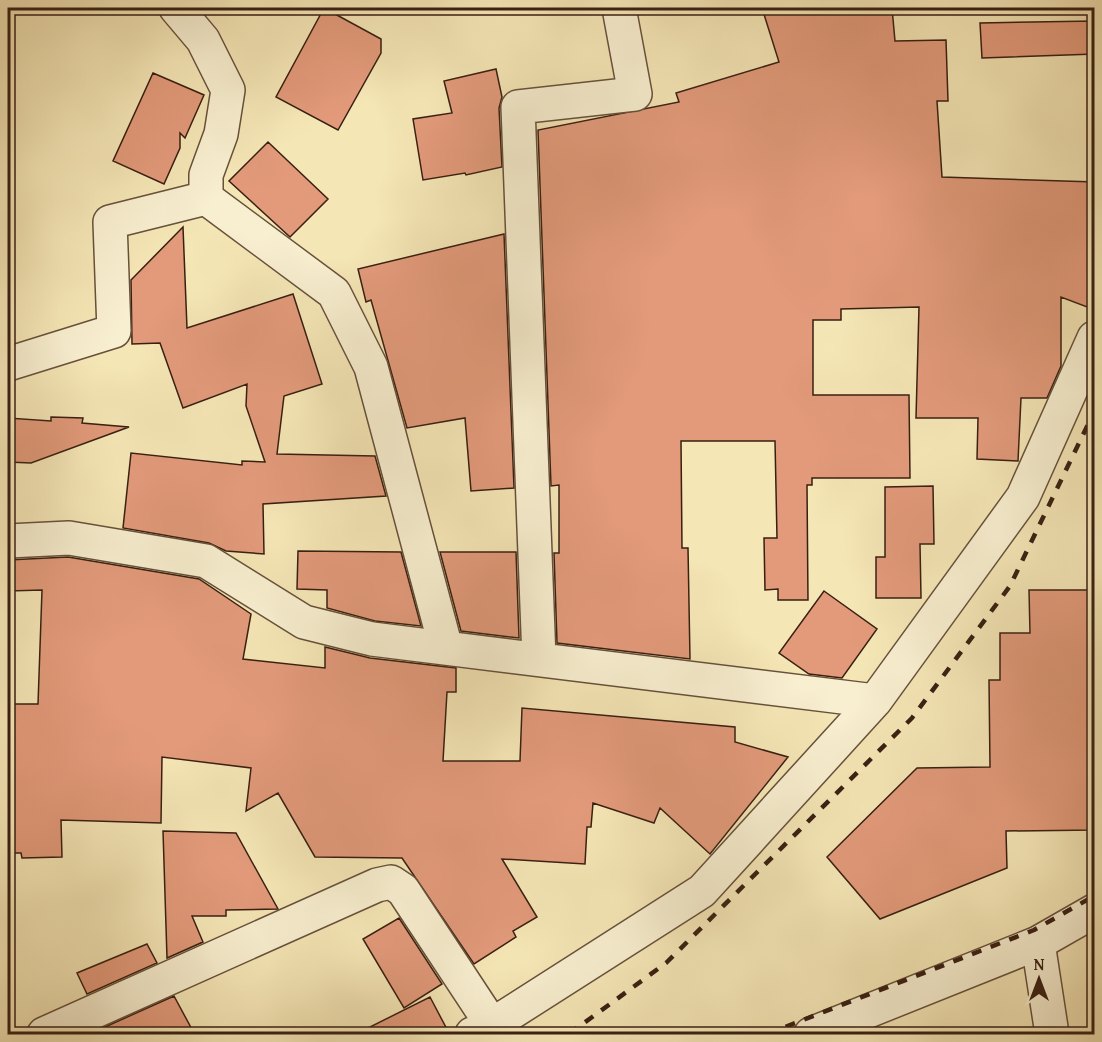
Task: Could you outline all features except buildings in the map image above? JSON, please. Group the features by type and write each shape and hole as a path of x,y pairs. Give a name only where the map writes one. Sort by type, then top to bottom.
{"street":[{"path":"176,8 203,40 228,90 221,134 206,175 206,198"},
{"path":"539,659 518,107 635,94 619,8"},
{"path":"8,364 114,331 110,222 206,198"},
{"path":"206,198 334,293 371,367 446,648"},
{"path":"44,1035 377,885 391,882 404,890 482,1030 702,891 875,700 1023,497 1095,338"},
{"path":"8,541 69,538 206,561 304,622 372,639 875,700"},
{"path":"811,1035 1038,943 1095,911"},
{"path":"1038,943 1052,1035"}],"railway":[{"path":"569,1034 666,963 912,718 1010,586 1094,412"},
{"path":"767,1034 1034,930 1094,896"}]}
